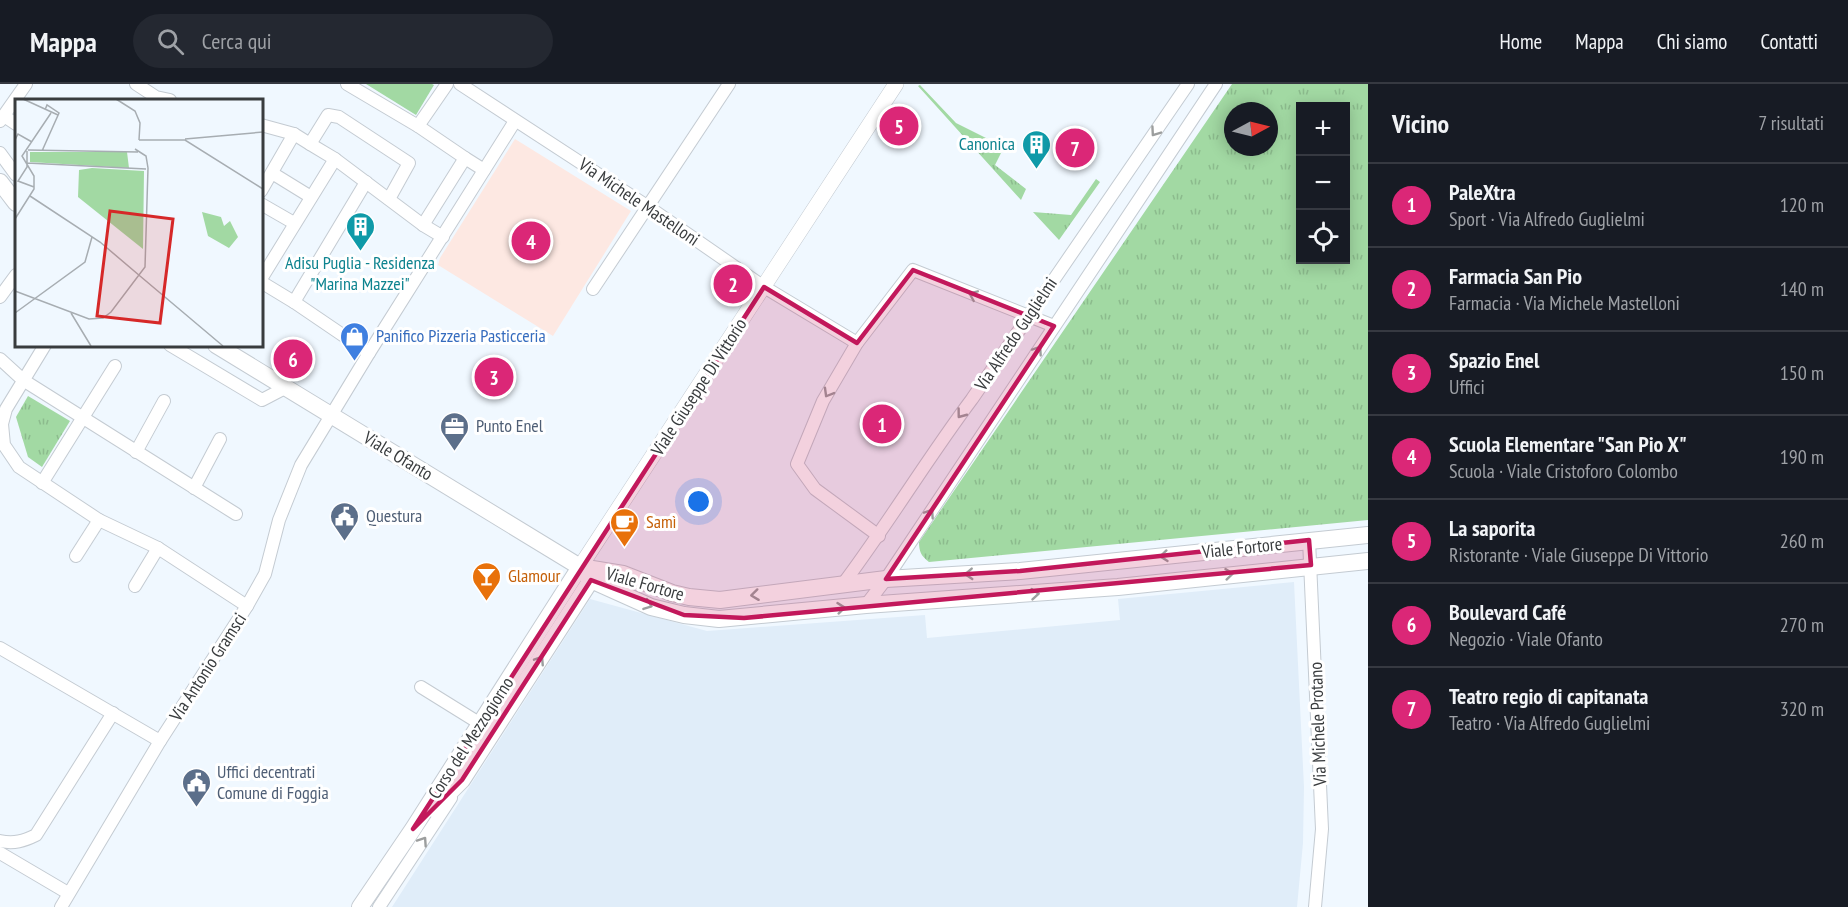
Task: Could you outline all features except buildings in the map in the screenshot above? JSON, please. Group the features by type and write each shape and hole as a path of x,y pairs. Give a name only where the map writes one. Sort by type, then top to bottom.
{"main road":[{"path":"0,182 15,202"},
{"name":"Viale Ofanto","path":"221,346 585,574"},
{"name":"Viale Fortore","path":"585,574 623,574 672,593 720,600 886,579 1020,571 1368,535"},
{"path":"1117,561 1118,587"},
{"name":"Viale Fortore","path":"585,574 651,607 705,619 744,618 866,605 1118,587 1311,565 1368,561"},
{"name":"Corso del Mezzogiorno","path":"360,907 413,829 479,723 585,574"},
{"name":"Corso del Mezzogiorno","path":"462,780 585,574"},
{"path":"413,829 462,780"}],"street":[{"path":"15,99 26,84"},
{"path":"347,84 418,126 484,170"},
{"path":"418,126 447,84"},
{"name":"Via Michele Mastelloni","path":"460,84 647,206 764,287 857,343"},
{"path":"593,289 729,84"},
{"name":"Viale Giuseppe Di Vittorio","path":"585,574 764,287 896,84"},
{"name":"Via Alfredo Guglielmi","path":"843,584 879,536 1188,84"},
{"name":"Via Alfredo Guglielmi","path":"866,605 886,579 1216,84"},
{"path":"141,92 165,99"},
{"path":"2,118 15,100"},
{"path":"310,144 328,115 339,117 409,163 390,199"},
{"name":"Via Antonio Gramsci","path":"61,907 160,741 265,574 279,520 301,465 515,121"},
{"path":"262,125 294,134 335,159 423,225 443,237"},
{"path":"262,189 294,134"},
{"path":"0,153 15,174"},
{"path":"423,225 465,158"},
{"path":"335,159 262,274 294,302 369,353"},
{"path":"272,173 311,197"},
{"path":"294,302 366,182"},
{"path":"262,205 294,223"},
{"path":"879,536 815,489 797,464 823,401 857,343 913,270 1054,326"},
{"path":"0,297 15,276"},
{"path":"44,346 6,409 2,424 4,445 19,467 99,520 158,548 247,606"},
{"path":"172,346 262,400 285,388"},
{"path":"0,359 23,380 236,514"},
{"path":"42,483 115,366"},
{"path":"136,453 164,401"},
{"path":"194,488 220,439"},
{"path":"76,556 99,520"},
{"name":"Via Michele Protano","path":"1309,540 1322,835 1316,907"},
{"path":"135,586 158,548"},
{"path":"0,648 160,741"},
{"path":"421,687 479,723"},
{"path":"0,841 10,843 24,841 36,835 113,713"},
{"name":"Corso del Mezzogiorno","path":"380,905 462,780"},
{"path":"380,905 413,829"},
{"path":"0,853 68,893"}],"highlighted area":[{"path":"913,270 1054,326 886,579 1020,571 1309,540 1311,565 744,618 684,615 591,580 462,780 413,829 764,287 857,343"}],"shaded area":[{"path":"515,139 631,211 553,336 438,265 440,258"},
{"path":"1294,582 1304,787 1303,843 1297,907 392,907 590,599 707,631 925,615 927,638 1120,620 1118,599"}],"green space":[{"path":"366,84 432,84 434,85 416,115"},
{"path":"1232,84 1368,84 1368,520 929,562 919,548 919,542"},
{"path":"920,85 956,123 1004,147 995,165 1026,189 1021,200 918,86"},
{"path":"1096,179 1100,182 1059,240 1033,212 1071,215"},
{"path":"28,396 70,421 42,467 28,457 16,417"}],"place":[{"name":"La saporita","path":"899,126"},
{"name":"Teatro regio di capitanata","path":"1075,148"},
{"name":"Canonica","path":"1036,170"},
{"name":"Scuola Elementare \"San Pio X\"","path":"531,241"},
{"name":"Adisu Puglia - Residenza \"Marina Mazzei\"","path":"360,252"},
{"name":"Farmacia San Pio","path":"733,284"},
{"name":"Boulevard Café","path":"293,359"},
{"name":"Panifico Pizzeria Pasticceria","path":"355,362"},
{"name":"Spazio Enel","path":"494,377"},
{"name":"PaleXtra","path":"882,424"},
{"name":"Punto Enel","path":"455,452"},
{"name":"Questura","path":"345,542"},
{"name":"Samì","path":"625,548"},
{"name":"Glamour","path":"487,602"},
{"name":"Uffici decentrati Comune di Foggia","path":"196,808"}]}
